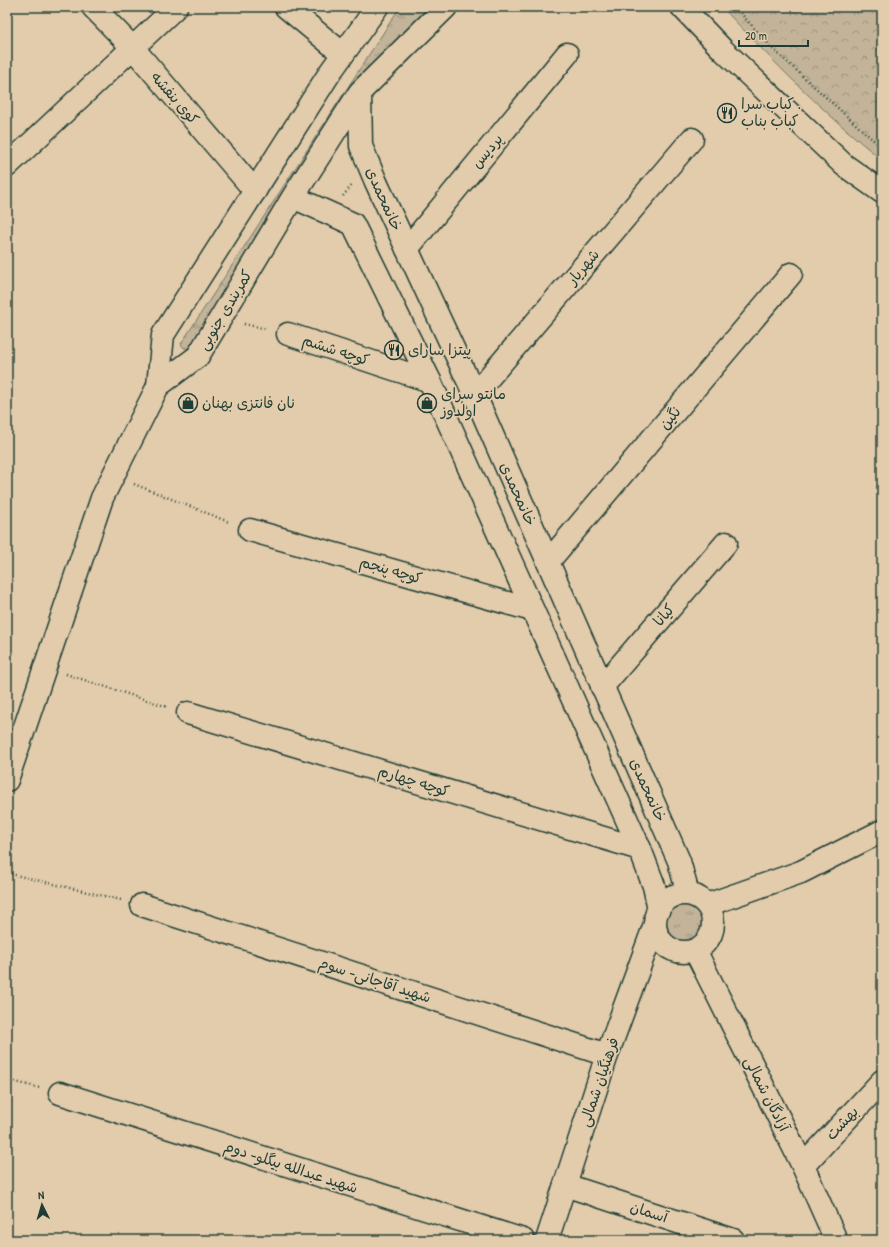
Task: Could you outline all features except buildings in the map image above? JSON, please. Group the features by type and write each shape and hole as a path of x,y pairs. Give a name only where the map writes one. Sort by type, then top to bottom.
{"main road":[{"name":"کوی بنفشه","path":"93,7 132,47 255,191"},
{"path":"7,166 176,7"},
{"path":"286,7 343,54"},
{"path":"7,780 102,498 158,386 163,335 343,54 377,7"},
{"name":"کمربندی جنوبی","path":"158,386 198,356 293,197 360,92 446,7"},
{"path":"682,7 723,50 844,165 882,192"},
{"name":"پردیس","path":"407,249 567,54"},
{"name":"خانمحمدی","path":"360,92 361,146 474,395 679,861 688,894"},
{"name":"شهریار","path":"474,395 692,140"},
{"path":"293,197 353,224 430,381 640,849 654,886 657,916 656,933 667,947 676,951 685,952 702,946 712,931 712,918 707,906 702,900 688,894 680,894 671,897 664,902 657,916"},
{"name":"نگین","path":"548,562 791,274"},
{"name":"کوچه ششم","path":"288,334 430,381"},
{"name":"کوچه پنجم","path":"250,530 532,610"},
{"name":"کیانا","path":"602,687 726,543"},
{"path":"532,610 562,595"},
{"name":"کوچه چهارم","path":"188,713 640,849"},
{"path":"707,906 801,872 882,831"},
{"name":"شهید آقاجانی- سوم","path":"142,905 607,1055"},
{"name":"فرهنگیان شمالی","path":"547,1240 607,1055 657,916"},
{"name":"آزادگان شمالی","path":"694,950 803,1166 836,1240"},
{"name":"بهشت","path":"803,1166 882,1080"},
{"name":"شهید عبدالله بیگلو- دوم","path":"60,1093 523,1240"},
{"name":"آسمان","path":"565,1185 733,1240"}],"path":[{"path":"735,7 775,51 882,148"},
{"path":"329,213 369,165"},
{"path":"220,318 288,334"},
{"path":"113,475 250,530"},
{"path":"45,667 188,713"},
{"path":"7,873 142,905"},
{"path":"7,1080 60,1093"}],"green space":[{"path":"400,7 429,7 380,57 362,80 190,348 184,348 181,344"},
{"path":"722,7 882,7 882,160 799,86"},
{"path":"680,905 688,905 700,914 703,924 700,934 694,940 688,943 680,943 668,934 665,928 665,920 674,908"}],"place":[{"name":"کباب سرا . کباب بناب","path":"727,113"},
{"name":"پیتزا سارای","path":"394,350"},
{"name":"نان فانتزی بهنان","path":"188,403"},
{"name":"مانتو سرای اولدوز","path":"427,403"}]}
